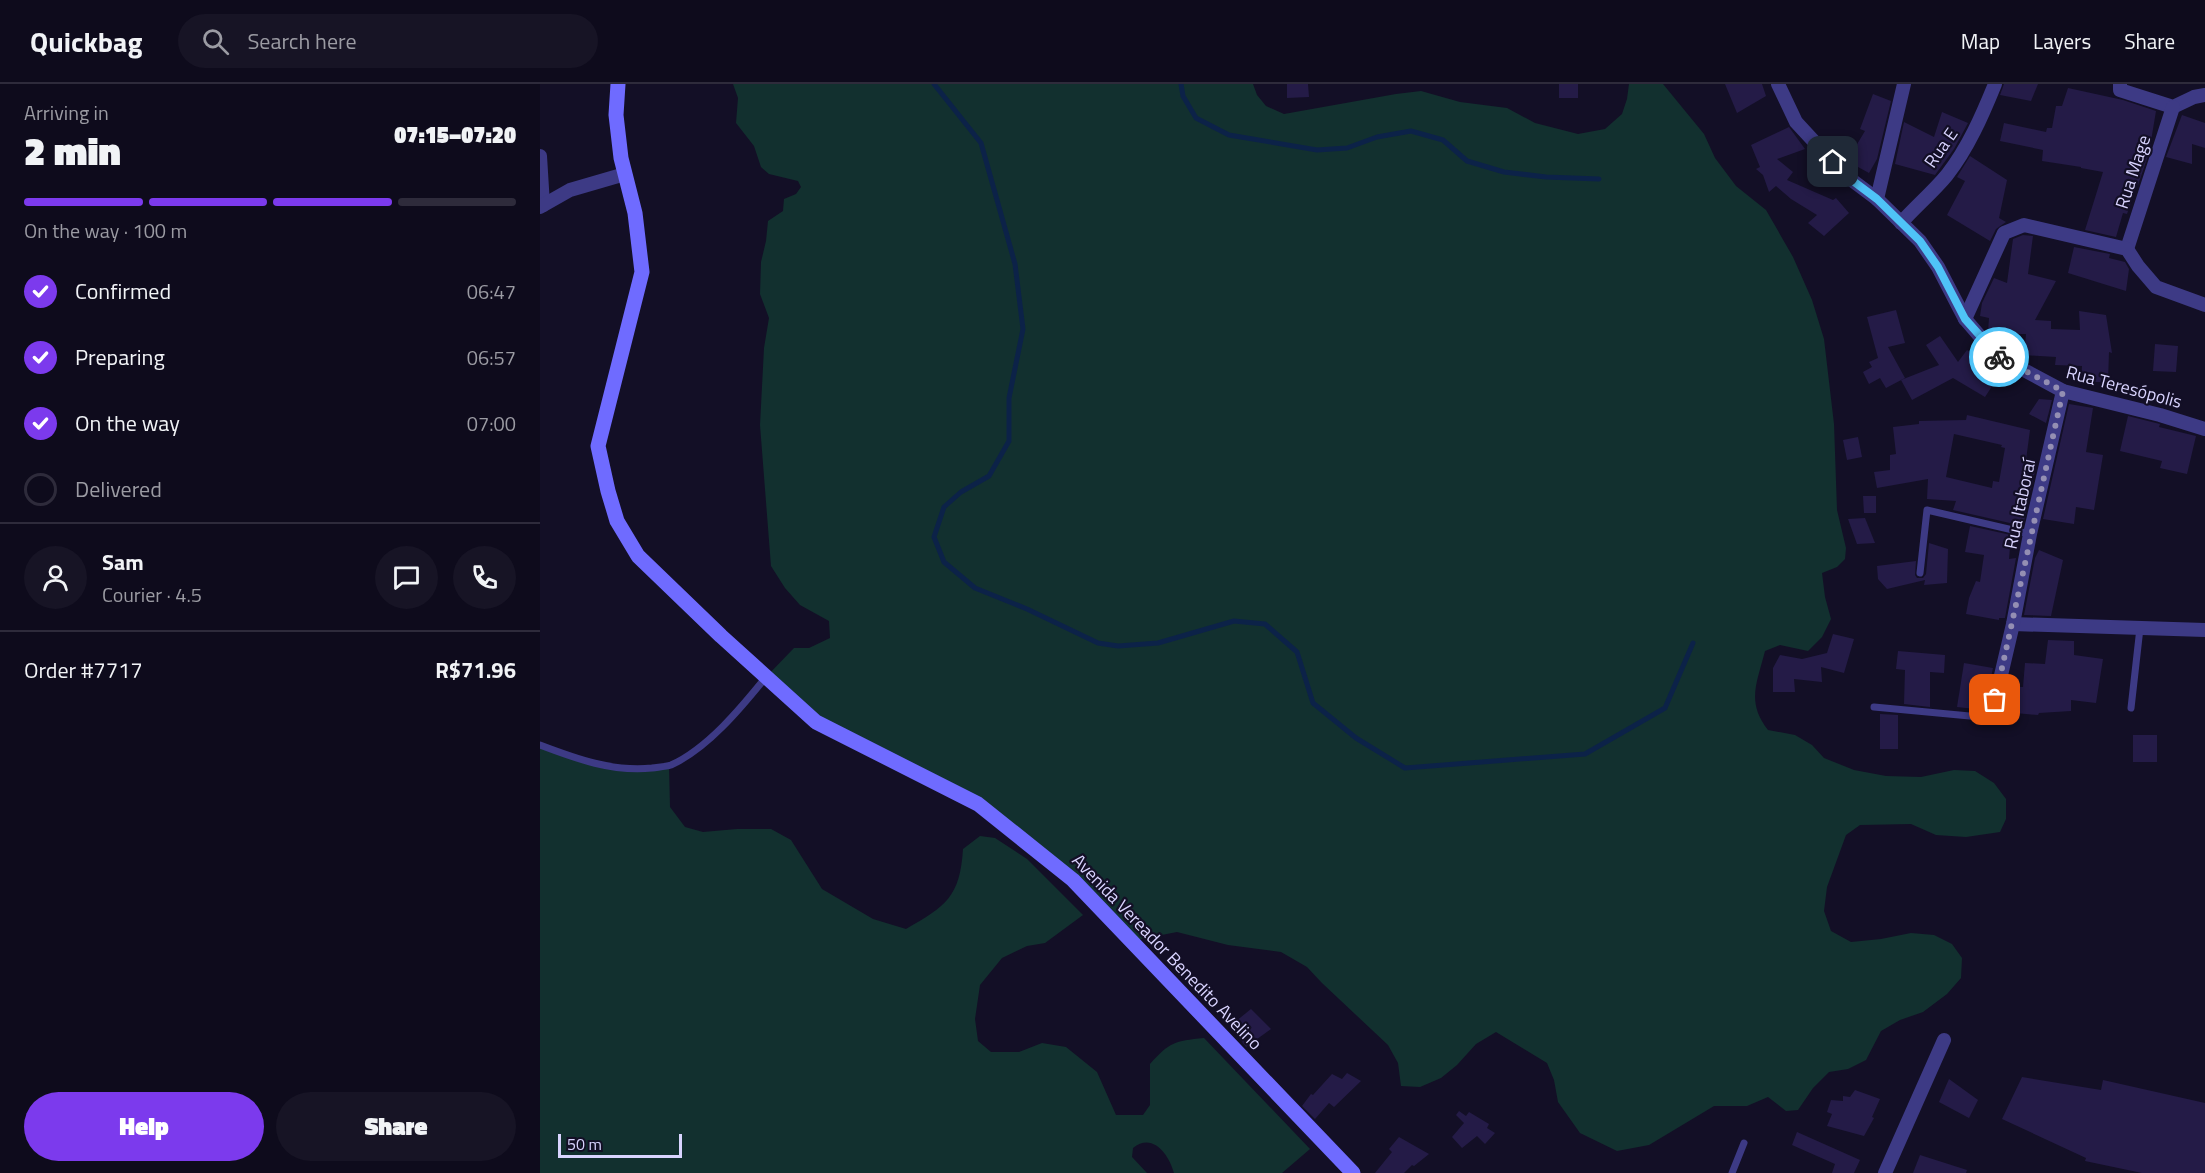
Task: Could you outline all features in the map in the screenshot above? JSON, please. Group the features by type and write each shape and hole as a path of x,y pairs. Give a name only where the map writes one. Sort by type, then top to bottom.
{"main road":[{"name":"Avenida Vereador Benedito Avelino","path":"618,84 616,115 642,272 598,446 617,521 638,556 766,678 816,722 978,804 1073,880 1353,1173"}],"street":[{"name":"Rua Teresópolis","path":"1778,84 1796,122 1845,175 1877,199 1920,241 1938,267 1965,319 1996,356 2063,391 2160,415 2205,429"},
{"path":"1877,199 1904,84"},
{"name":"Rua E","path":"1901,223 1946,176 1958,160 1978,125 1995,84"},
{"path":"2120,84 2120,90 2173,107 2194,97 2205,95"},
{"name":"Rua Mage","path":"2127,249 2173,107"},
{"path":"540,156 542,206 570,190 625,174"},
{"path":"1965,319 2004,232 2024,225 2127,249 2156,287 2205,304"},
{"name":"Rua Itaboraí","path":"1991,718 2063,391"},
{"path":"2013,624 2205,630"},
{"path":"1885,1173 1944,1040"}],"lane":[{"path":"1920,573 1927,510 2031,534"},
{"path":"2131,708 2140,628"},
{"path":"540,745 580,760 630,770 669,766 699,747 743,706 766,678"},
{"path":"1875,707 1991,718"},
{"path":"1732,1173 1744,1143"}],"green space":[{"path":"733,84 1253,84 1257,95 1266,106 1284,114 1421,91 1460,102 1507,108 1535,123 1578,134 1605,129 1622,114 1629,84 1663,84 1704,134 1715,158 1736,186 1766,210 1793,257 1812,300 1824,339 1834,424 1837,510 1846,548 1845,559 1837,567 1822,573 1831,619 1822,637 1808,651 1780,645 1765,651 1755,692 1755,701 1761,720 1768,730 1795,735 1812,745 1824,758 1854,770 1886,776 1921,777 1954,770 1975,771 1994,783 2006,799 2006,819 2000,832 1966,837 1936,835 1911,824 1860,825 1846,835 1827,887 1824,911 1831,931 1851,942 1911,933 1934,935 1952,944 1962,958 1961,978 1947,994 1923,1012 1900,1020 1881,1031 1866,1060 1848,1069 1829,1072 1813,1088 1798,1110 1786,1111 1768,1097 1747,1106 1714,1106 1649,1145 1617,1151 1580,1133 1558,1102 1554,1080 1547,1063 1496,1032 1476,1044 1457,1065 1441,1078 1420,1087 1401,1086 1398,1063 1388,1045 1307,967 1281,952 1228,945 1177,932 1131,941 978,804 816,722 766,677 794,648 809,648 830,638 829,621 800,605 785,588 771,566 760,425 764,348 769,318 760,294 761,262 768,221 783,211 784,199 796,194 801,187 798,181 769,174 761,167 754,146 736,123 738,98"},
{"path":"540,745 630,770 669,766 670,807 685,827 703,832 771,829 791,840 822,889 873,919 906,929 931,914 948,898 958,879 963,849 980,836 995,838 1027,859 1083,915 1045,943 1027,946 1002,958 980,985 975,1019 978,1041 991,1052 1019,1052 1042,1043 1066,1047 1097,1072 1116,1115 1143,1115 1150,1105 1150,1064 1173,1044 1204,1038 1310,1149 1282,1173 1174,1173 1164,1153 1153,1144 1147,1143 1133,1148 1132,1157 1147,1173 540,1173"}],"building":[{"path":"1287,84 1308,84 1309,97 1287,98"},
{"path":"1559,84 1578,84 1578,98 1559,98"},
{"path":"1725,84 1762,84 1766,96 1737,113"},
{"path":"2004,84 2038,84 2031,101 2000,95"},
{"path":"2068,88 2123,100 2156,111 2149,153 2127,214 2123,213 2116,237 2085,230 2103,172 2042,161 2043,150 2000,141 2004,123 2046,132 2047,128 2052,128 2056,106 2062,106"},
{"path":"1873,94 1891,101 1877,159 1869,173 1847,161 1865,131 1860,129"},
{"path":"1942,112 1968,123 1954,149 1935,175 1895,164 1904,122 1934,137"},
{"path":"2182,115 2205,123 2205,148 2192,144 2192,164 2166,157"},
{"path":"1789,127 1805,149 1777,159 1793,172 1787,180 1833,200 1836,198 1849,213 1824,236 1808,223 1817,215 1791,199 1776,186 1769,192 1763,175 1756,169 1760,167 1751,145"},
{"path":"1970,156 2007,180 1999,218 2006,222 1996,229 1990,241 1947,215 1965,181 1957,177"},
{"path":"2023,235 2033,236 2028,274 2056,281 2035,320 2051,321 2051,329 2080,330 2079,311 2106,315 2112,353 2109,352 2108,382 2081,382 2082,366 2055,365 2056,357 2024,355 2026,334 1990,334 1988,332 1989,318 1980,316 1982,303 1994,278 2007,283 2013,239"},
{"path":"2074,247 2110,254 2109,258 2125,262 2129,269 2126,291 2068,273"},
{"path":"1896,310 1905,343 1888,347 1905,378 1886,388 1880,378 1869,384 1863,372 1872,367 1869,362 1878,358 1867,317"},
{"path":"1940,336 1958,362 1967,350 2000,374 1985,397 1953,378 1912,400 1901,380 1939,365 1926,345"},
{"path":"2155,344 2178,346 2176,372 2153,371"},
{"path":"2039,399 2052,400 2046,423 2029,414"},
{"path":"2069,404 2093,408 2086,452 2103,455 2094,510 2076,507 2074,524 2043,519"},
{"path":"1967,415 2030,430 2026,460 2037,462 2023,526 1953,510 1956,501 1927,499 1928,479 1877,488 1874,472 1890,470 1890,455 1896,454 1893,427 1919,424 1919,421 1966,420","holes":["1954,434 2002,445 2001,447 2005,448 1999,482 1993,481 1992,488 1946,477"]},
{"path":"2128,416 2160,424 2159,427 2196,436 2187,474 2160,468 2162,461 2120,451"},
{"path":"1858,437 1862,457 1847,460 1843,440"},
{"path":"1863,496 1876,496 1876,513 1864,513"},
{"path":"1865,518 1875,543 1857,544 1848,519"},
{"path":"1970,526 2011,535 2009,559 2016,558 2005,618 1999,618 1999,620 1966,614 1976,581 1980,582 1984,555 1965,552"},
{"path":"1929,543 1948,549 1947,583 1924,585 1925,580 1887,589 1878,579 1877,566 1916,561 1915,575 1917,578 1923,578 1926,574"},
{"path":"2039,550 2063,560 2051,616 2024,615 2035,558"},
{"path":"1833,634 1854,639 1844,673 1821,667 1822,682 1794,679 1795,692 1773,692 1773,668 1780,655 1802,659 1827,653"},
{"path":"2048,640 2074,641 2074,655 2103,659 2096,703 2071,700 2071,711 2039,713 2038,715 2015,713 2017,687 2023,687 2025,663 2045,664"},
{"path":"1898,651 1945,655 1944,673 1930,672 1930,707 1904,704 1905,670 1896,669"},
{"path":"1964,663 1993,668 1984,710 1957,707"},
{"path":"1880,714 1898,715 1898,749 1880,749"},
{"path":"2133,735 2157,735 2157,762 2133,762"},
{"path":"1251,1009 1271,1029 1246,1047 1230,1026"},
{"path":"1347,1073 1361,1081 1334,1107 1329,1103 1315,1119 1302,1106 1332,1074 1342,1079"},
{"path":"2022,1077 2101,1090 2103,1080 2205,1103 2205,1173 2142,1173 2085,1161 2086,1158 2002,1119"},
{"path":"1949,1079 1978,1100 1969,1118 1939,1102"},
{"path":"1855,1090 1880,1099 1872,1117 1874,1118 1864,1136 1827,1126 1832,1114 1827,1112 1831,1100 1843,1101 1843,1096 1850,1097"},
{"path":"1459,1111 1466,1116 1469,1112 1489,1124 1487,1128 1495,1133 1485,1144 1477,1136 1462,1148 1452,1137 1464,1123 1456,1115"},
{"path":"1797,1132 1860,1160 1854,1173 1832,1173 1835,1164 1792,1145"},
{"path":"1399,1137 1429,1154 1404,1173 1375,1173 1392,1152 1389,1149"},
{"path":"1920,1155 1967,1170 1966,1173 1913,1173"}],"waterway":[{"path":"934,84 981,143 1015,264 1023,329 1009,398 1009,441 989,476 961,492 944,507 934,537 944,562 975,588 1027,609 1098,643 1118,646 1158,643 1234,621 1265,624 1297,652 1313,703 1356,738 1405,768 1585,754 1665,708 1693,643"},
{"path":"1181,84 1183,96 1196,118 1229,135 1317,150 1347,148 1377,137 1411,131 1443,140 1467,161 1504,172 1546,177 1599,179"}],"way so far":[{"path":"1995,700 2063,391 1999,357"}],"route":[{"path":"1833,162 1845,175 1877,199 1920,241 1938,267 1965,319 1999,357"}]}
